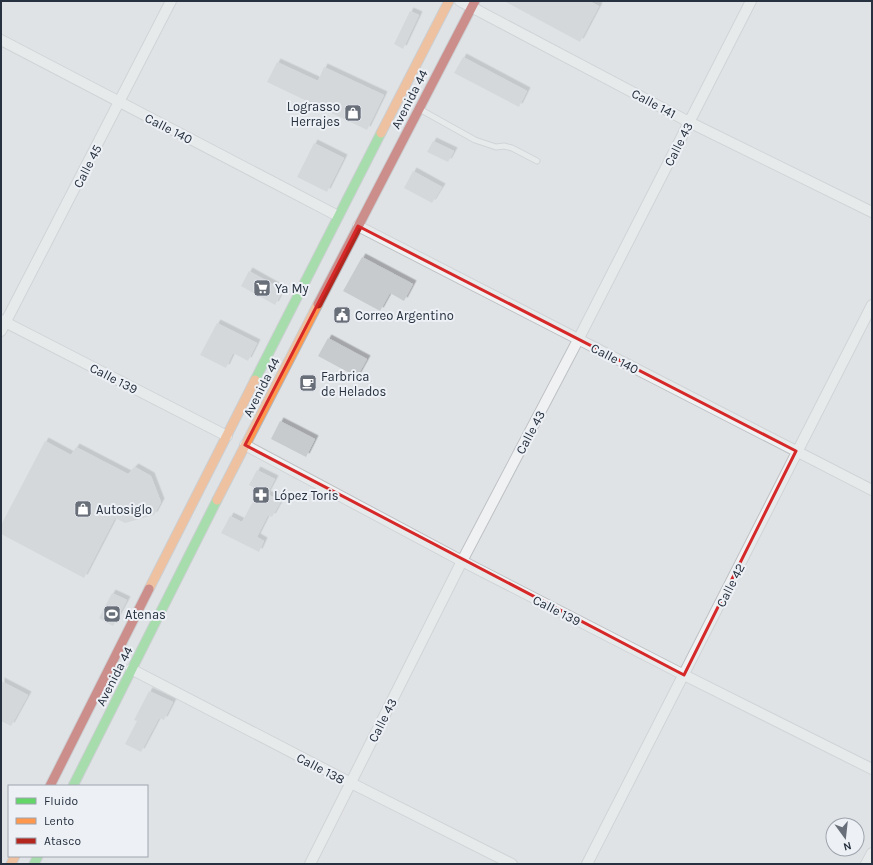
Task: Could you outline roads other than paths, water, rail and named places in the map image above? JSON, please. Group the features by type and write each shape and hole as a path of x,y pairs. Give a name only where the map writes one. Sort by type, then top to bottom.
{"highway":[{"name":"Avenida 44","path":"51,785 448,1"},
{"name":"Avenida 44","path":"73,785 131,669 473,4"}],"street":[{"name":"Calle 45","path":"3,324 120,102 171,1"},
{"name":"Calle 141","path":"460,1 473,4 689,122 872,212"},
{"name":"Calle 43","path":"310,864 462,561 578,340 751,1"},
{"name":"Calle 140","path":"1,40 338,216"},
{"name":"Calle 140","path":"358,226 872,490"},
{"name":"Calle 42","path":"587,864 684,675 796,451 872,305"},
{"name":"Calle 139","path":"3,324 227,436"},
{"name":"Calle 139","path":"246,445 462,561 684,675 872,769"},
{"name":"Calle 138","path":"131,669 351,783 512,864"},
{"path":"866,864 872,853"}],"lane":[{"path":"419,109 475,140 496,147 504,146 512,148 538,161"}],"place":[{"name":"Lograsso Herrajes","path":"353,113"},
{"name":"Ya My","path":"262,288"},
{"name":"Correo Argentino","path":"342,315"},
{"name":"Farbrica de Helados","path":"308,383"},
{"name":"López Toris","path":"261,495"},
{"name":"Autosiglo","path":"83,509"},
{"name":"Atenas","path":"112,614"}]}
